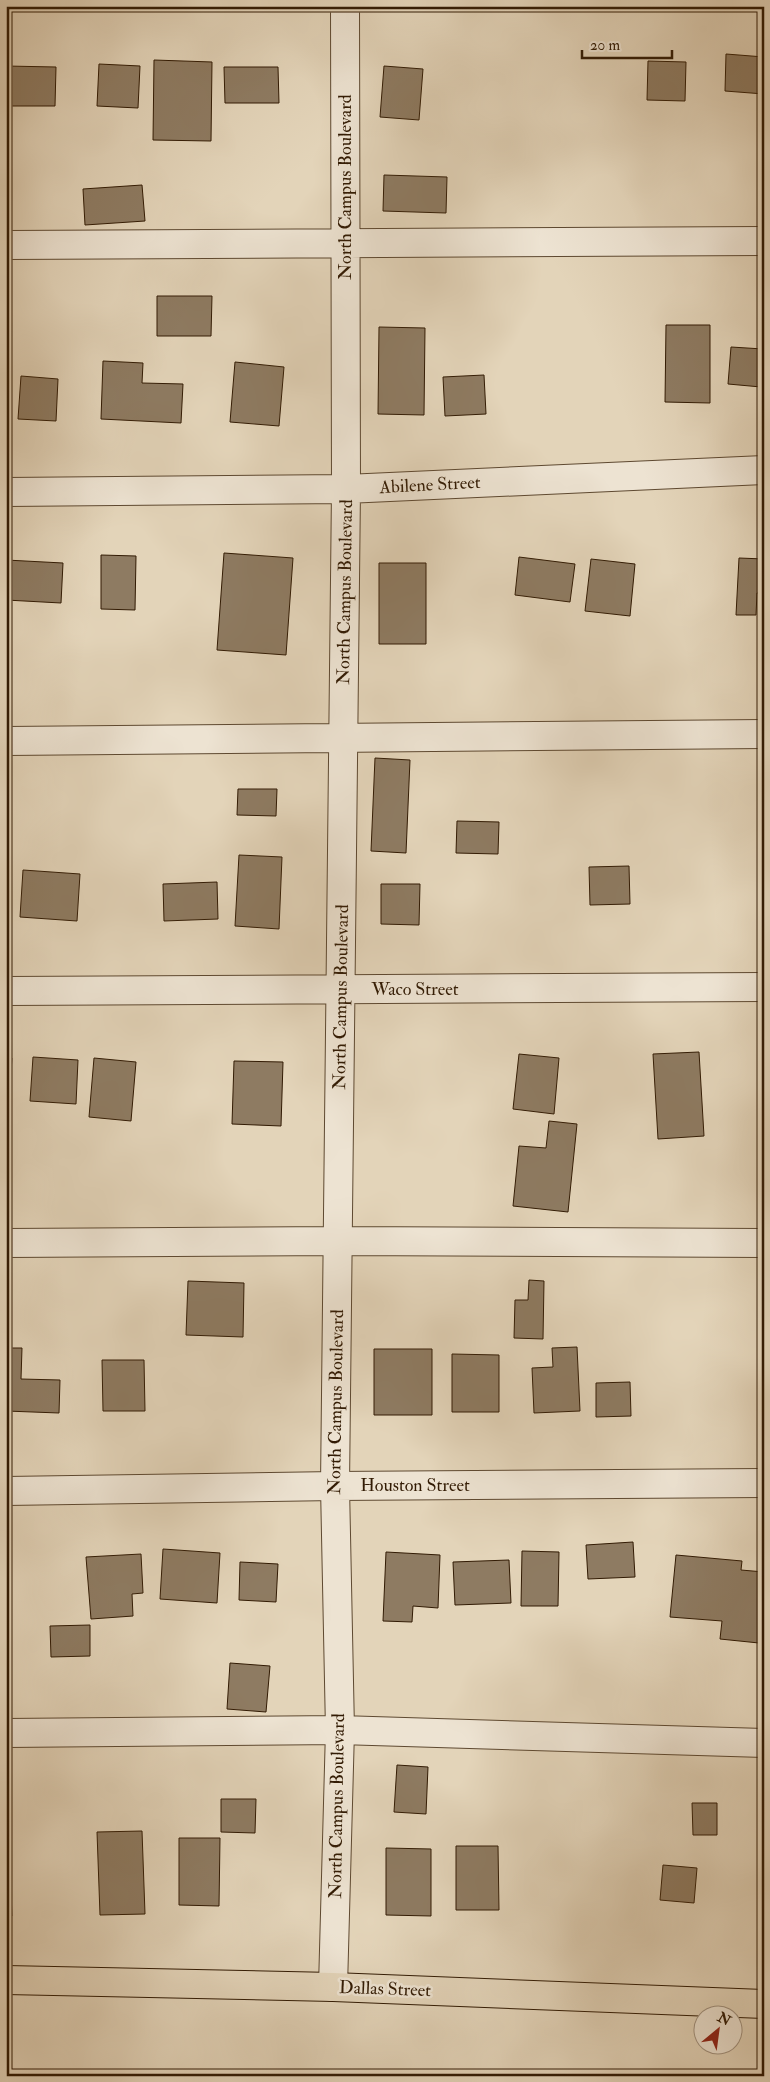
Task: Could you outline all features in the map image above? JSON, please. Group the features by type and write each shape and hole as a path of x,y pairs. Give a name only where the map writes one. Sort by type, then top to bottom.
{"main road":[{"name":"Dallas Street","path":"6,1980 333,1987 764,2004"}],"street":[{"name":"North Campus Boulevard","path":"333,1987 340,1730 335,1486 346,489 345,6"},
{"path":"6,244 764,241"},
{"name":"Abilene Street","path":"6,492 346,489 764,470"},
{"path":"6,741 764,734"},
{"name":"Waco Street","path":"6,991 764,988"},
{"path":"6,1243 338,1241 764,1243"},
{"name":"Houston Street","path":"6,1491 335,1486 764,1483"},
{"path":"6,1733 340,1730 764,1743"}],"building":[{"path":"726,54 764,57 764,94 725,91"},
{"path":"154,60 212,62 211,141 153,140"},
{"path":"648,61 686,62 685,101 647,100"},
{"path":"99,64 140,66 138,108 97,106"},
{"path":"6,66 56,67 55,106 6,106"},
{"path":"384,66 423,69 419,120 380,117"},
{"path":"224,67 278,67 279,103 225,103"},
{"path":"384,175 447,177 446,213 383,211"},
{"path":"142,185 145,221 85,225 83,189"},
{"path":"157,296 212,296 211,336 157,336"},
{"path":"666,325 710,325 710,403 665,402"},
{"path":"379,327 425,328 424,415 378,414"},
{"path":"731,347 763,349 761,387 728,384"},
{"path":"103,361 143,363 142,383 183,384 181,423 101,419"},
{"path":"235,362 284,367 279,426 230,422"},
{"path":"484,375 486,414 445,416 443,377"},
{"path":"21,376 58,379 56,421 18,419"},
{"path":"224,553 293,558 286,655 217,650"},
{"path":"101,555 136,556 135,610 101,609"},
{"path":"519,557 575,564 570,602 515,595"},
{"path":"739,558 764,559 764,593 757,593 756,615 736,615"},
{"path":"591,559 635,564 630,616 585,611"},
{"path":"6,560 63,563 61,603 6,600"},
{"path":"379,563 426,563 426,644 379,644"},
{"path":"375,758 410,760 406,853 371,851"},
{"path":"238,789 277,789 276,816 237,815"},
{"path":"457,821 499,822 498,854 456,853"},
{"path":"239,855 282,857 279,929 235,926"},
{"path":"629,866 630,904 590,905 589,867"},
{"path":"23,870 80,874 77,921 20,917"},
{"path":"217,882 218,919 164,921 163,884"},
{"path":"381,884 420,884 419,925 381,924"},
{"path":"699,1052 704,1136 658,1139 653,1054"},
{"path":"519,1054 559,1058 554,1114 513,1109"},
{"path":"33,1057 78,1060 76,1104 30,1101"},
{"path":"6,1058 12,1058 9,1100 6,1100"},
{"path":"94,1058 136,1062 131,1121 89,1117"},
{"path":"234,1061 283,1062 281,1126 232,1124"},
{"path":"549,1121 577,1124 568,1212 513,1206 519,1146 546,1148"},
{"path":"529,1280 544,1281 543,1339 514,1338 515,1300 528,1300"},
{"path":"188,1281 244,1283 243,1337 186,1335"},
{"path":"577,1347 580,1411 534,1413 532,1368 553,1367 552,1348"},
{"path":"6,1348 22,1348 21,1379 60,1380 59,1413 6,1411"},
{"path":"374,1349 432,1349 432,1415 374,1415"},
{"path":"452,1354 499,1355 499,1412 452,1412"},
{"path":"102,1360 144,1360 145,1411 103,1411"},
{"path":"630,1382 631,1416 596,1417 596,1383"},
{"path":"633,1542 635,1577 588,1579 586,1545"},
{"path":"163,1549 220,1553 217,1603 160,1599"},
{"path":"522,1551 559,1552 558,1606 521,1606"},
{"path":"386,1552 440,1555 438,1608 413,1606 412,1622 383,1621"},
{"path":"141,1554 143,1593 132,1594 133,1616 91,1619 86,1557"},
{"path":"676,1555 742,1561 741,1570 764,1572 764,1598 759,1643 720,1639 722,1621 670,1617"},
{"path":"509,1560 511,1603 455,1605 453,1562"},
{"path":"240,1562 278,1564 276,1602 239,1600"},
{"path":"90,1625 90,1656 51,1657 50,1626"},
{"path":"230,1663 270,1666 266,1712 227,1709"},
{"path":"397,1765 428,1767 426,1814 394,1812"},
{"path":"221,1799 256,1799 255,1833 221,1832"},
{"path":"692,1803 717,1803 717,1835 693,1835"},
{"path":"142,1831 145,1914 100,1915 97,1832"},
{"path":"179,1838 220,1838 219,1906 179,1905"},
{"path":"456,1846 498,1846 499,1910 456,1910"},
{"path":"386,1848 431,1849 431,1916 386,1915"},
{"path":"663,1865 697,1868 694,1903 660,1900"},
{"path":"6,1872 10,1872 12,1916 6,1917"}]}
